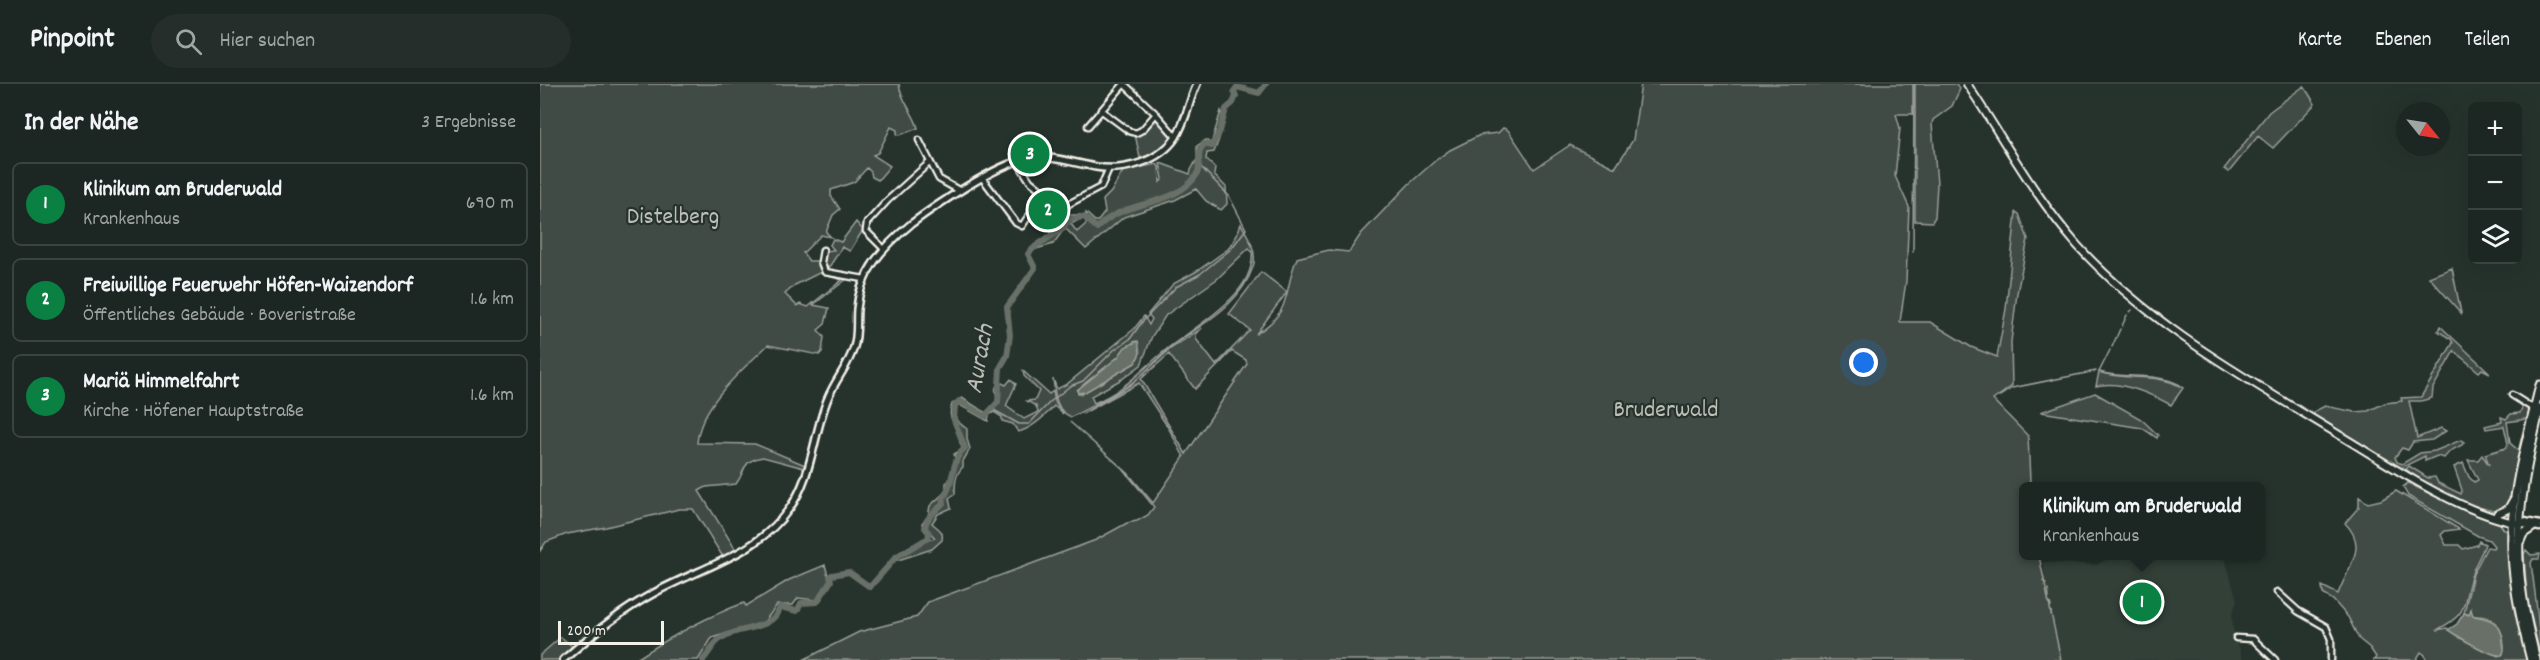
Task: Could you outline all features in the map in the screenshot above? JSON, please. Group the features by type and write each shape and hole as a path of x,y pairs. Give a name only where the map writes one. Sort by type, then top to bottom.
{"main road":[{"path":"1967,84 2050,210 2078,245 2117,284 2205,353 2402,473 2466,505 2516,521"},
{"path":"2536,660 2517,576 2516,521 2538,409 2540,385"},
{"path":"2531,660 2517,576 2516,496 2538,409"},
{"path":"2497,514 2508,509 2516,496"},
{"path":"2466,505 2516,521"},
{"path":"2518,546 2523,534 2538,526"}],"street":[{"path":"1088,126 1124,84 1177,135"},
{"path":"562,660 631,606 757,543 776,526 795,500 805,479 828,398 852,352 856,333 858,297 864,279 877,256 910,225 960,191 1017,161 1028,158 1051,158 1109,168 1147,161 1160,154 1177,135 1197,84"},
{"path":"1102,111 1129,131 1136,133 1142,130 1156,114"},
{"path":"919,140 939,179 960,191"},
{"path":"983,179 1016,223 1022,226 1028,217 1050,197 1030,181 1017,161"},
{"path":"884,249 867,231 867,224 888,200 929,163"},
{"path":"1061,208 1101,187 1109,168"},
{"path":"824,250 821,262 825,272 842,277 864,279"},
{"path":"2512,394 2538,409"},
{"path":"2516,521 2538,526"},
{"path":"2277,592 2298,611 2326,627 2331,639 2331,660"},
{"path":"2236,638 2251,638 2275,660"}],"shaded area":[{"path":"1138,341 1140,353 1135,363 1085,392 1078,393 1077,390 1118,357 1125,347"},
{"path":"2105,560 2225,560 2237,600 2232,615 2233,628 2243,660 2061,660 2047,604 2043,562 2097,565"},
{"path":"2471,609 2473,616 2494,622 2500,629 2504,648 2502,655 2483,650 2448,630 2457,624 2464,613 2469,615"}],"green space":[{"name":"Distelberg","path":"540,84 899,84 918,128 900,135 891,127 878,153 873,155 890,166 878,180 872,177 867,168 854,182 831,190 831,196 840,209 833,215 826,232 831,237 821,235 803,253 809,261 820,261 821,270 825,273 861,280 856,301 860,281 847,279 813,305 829,308 825,324 818,330 824,337 822,352 819,355 768,345 724,389 706,415 700,429 697,443 755,444 805,465 804,468 763,457 745,466 736,484 706,487 699,491 736,550 723,557 693,509 679,509 567,534 546,542 540,551","holes":["819,273 842,280 808,307 800,304 797,306 785,294 795,285"]},
{"name":"Bruderwald","path":"1641,84 1913,84 1913,114 1896,114 1900,128 1895,176 1909,207 1906,281 1900,322 1930,322 1971,347 1997,357 2006,309 2016,212 2019,214 2028,239 2017,293 2011,342 2012,386 1993,400 2028,436 2030,481 2019,482 2019,560 2040,560 2061,660 803,660 859,632 917,617 928,602 1096,540 1127,523 1148,515 1154,507 1123,469 1070,422 1128,473 1153,503 1184,457 1139,383 1082,414 1132,384 1169,350 1202,328 1196,334 1196,339 1216,365 1250,330 1229,314 1261,272 1287,292 1297,258 1329,250 1349,252 1361,234 1409,184 1450,150 1480,135 1498,133 1503,128 1508,130 1534,169 1570,145 1615,168 1633,140","holes":["1287,292 1276,317 1256,334","1232,351 1246,360 1247,364 1186,454 1141,379 1169,354 1195,389"]},
{"path":"1915,84 1956,84 1960,89 1952,106 1933,120 1932,124 1937,184 1935,217 1932,222 1915,221"},
{"path":"2304,86 2315,104 2273,148 2258,136 2229,172 2224,169 2269,112"},
{"path":"1221,111 1223,120 1220,137 1214,152 1207,153 1206,159 1215,168 1214,175 1226,187 1227,204 1221,210 1206,201 1196,189 1175,200 1124,217 1086,249 1065,228 1053,244 1036,249 1034,245 1051,233 1050,229 1057,218 1051,216 1059,209 1063,215 1081,215 1079,220 1071,224 1077,232 1086,224 1086,213 1098,221 1105,212 1103,200 1111,192 1123,171 1157,164 1160,182 1163,179 1160,163 1190,174 1197,159 1197,146 1206,140 1210,143 1212,141"},
{"path":"1156,118 1171,138 1155,153 1140,158 1135,134"},
{"path":"856,222 863,230 850,251 842,247 826,272 823,267 825,251 834,250 830,245 833,239 841,242"},
{"path":"1241,224 1252,244 1254,256 1253,267 1239,293 1218,313 1171,347 1123,389 1071,417 1066,414 1059,406 1055,396 1053,379 1057,389 1067,384 1134,329 1144,316 1149,325 1152,319 1148,314 1173,284 1197,271 1228,249","holes":["1249,248 1252,252 1251,267 1235,295 1222,308 1168,348 1124,386 1094,403 1091,396 1122,379 1141,365 1152,336 1166,315 1217,279","1136,341 1140,353 1135,363 1081,394 1077,391"]},
{"path":"2452,268 2461,313 2429,277"},
{"path":"2440,326 2490,373 2482,369 2479,372 2454,351 2433,388 2432,398 2409,401 2417,438 2441,428 2446,431 2432,440 2413,442 2408,450 2402,448 2395,457 2397,462 2402,464 2420,453 2435,451 2461,440 2464,442 2444,458 2437,456 2425,461 2425,456 2401,468 2313,416 2315,411 2325,406 2355,412 2368,411 2385,403 2402,401 2401,398 2421,397 2453,343 2451,339 2438,331"},
{"path":"1023,371 1049,394 1053,391 1055,402 1063,414 1054,406 1033,425 1018,432 1013,424 1002,421 1002,417 994,412 989,415 988,421 958,404 955,410 957,421 967,429 970,449 957,476 955,494 949,498 951,508 938,514 932,523 941,532 942,540 932,549 898,560 895,555 910,546 935,538 922,523 928,516 930,506 946,491 946,483 955,470 954,454 963,449 951,417 952,404 962,398 986,413 998,399 996,390 998,384 1000,382 1006,385 1011,379 1016,384 1006,406 1024,419 1038,412 1036,406 1027,401 1035,400 1039,391 1024,376"},
{"path":"2099,372 2152,378 2183,388 2171,405 2125,386 2096,386"},
{"path":"2095,393 2141,419 2158,435 2157,438 2142,428 2041,412"},
{"path":"2523,405 2531,410 2511,503 2500,512 2475,506 2450,496 2426,484 2406,469 2409,466 2428,478 2435,477 2438,483 2461,494 2462,490 2454,467 2463,463 2469,477 2474,482 2478,480 2468,460 2478,460 2482,455 2489,465 2485,454 2506,448 2508,444 2504,426 2486,429 2485,426 2502,422 2501,417 2506,419 2511,414 2520,413","holes":["2526,419 2518,450 2510,443 2507,422"]},
{"path":"2408,483 2465,511 2499,522 2504,530 2509,531 2526,660 2426,660 2425,655 2421,652 2416,660 2374,660 2376,657 2370,648 2359,639 2348,617 2333,600 2323,594 2322,586 2338,594 2354,557 2355,540 2345,523 2359,507 2359,497 2368,503 2381,500 2396,491 2459,529 2445,531 2441,535 2446,545 2459,545 2463,549 2477,545 2479,541 2485,544 2473,570 2460,613 2437,630 2447,628 2460,638 2498,656 2503,654 2503,638 2495,623 2486,617 2464,613 2473,574 2487,547 2493,548 2494,546 2489,540 2408,496 2403,487"},
{"path":"2526,550 2531,555 2540,554 2539,559 2533,559 2531,563 2540,654 2527,599 2524,554"},
{"path":"825,565 830,582 817,600 798,598 793,605 777,605 764,622 712,638 698,660 635,660 702,621 744,603 746,606 789,580"},
{"path":"561,637 573,647 558,660 540,660 540,655"}],"waterway":[{"name":"Aurach","path":"703,660 721,638 764,624 777,614 780,607 797,611 801,603 817,602 831,581 830,576 832,575 849,572 870,587 896,557 928,538 926,524 944,502 943,498 957,459 965,448 954,420 955,405 959,401 985,416 998,402 1000,368 1007,356 1010,335 1007,307 1035,268 1028,254 1061,229 1068,220 1084,217 1097,228 1107,219 1119,213 1157,201 1181,190 1198,172 1199,153 1204,144 1212,146 1220,131 1226,109 1233,103 1236,96 1234,91 1237,87 1259,93 1266,84"},
{"path":"1913,252 1914,84"},
{"path":"992,409 1019,424 1029,424 1050,402 1070,386 1083,381 1114,350 1130,339 1142,322 1176,287 1200,274 1231,249 1246,229 1229,196 1200,166"},
{"path":"2122,326 2127,315"},
{"path":"2112,347 2120,329"},
{"path":"2110,350 2099,372 2160,378 2180,385"},
{"path":"2000,396 2012,388 2096,371"},
{"path":"2043,581 2046,584"},
{"path":"2048,589 2049,598"},
{"path":"2050,603 2051,607"}],"place":[{"name":"Mariä Himmelfahrt","path":"1030,154"},
{"name":"Freiwillige Feuerwehr Höfen-Waizendorf","path":"1048,210"},
{"name":"Klinikum am Bruderwald","path":"2142,602"}]}
